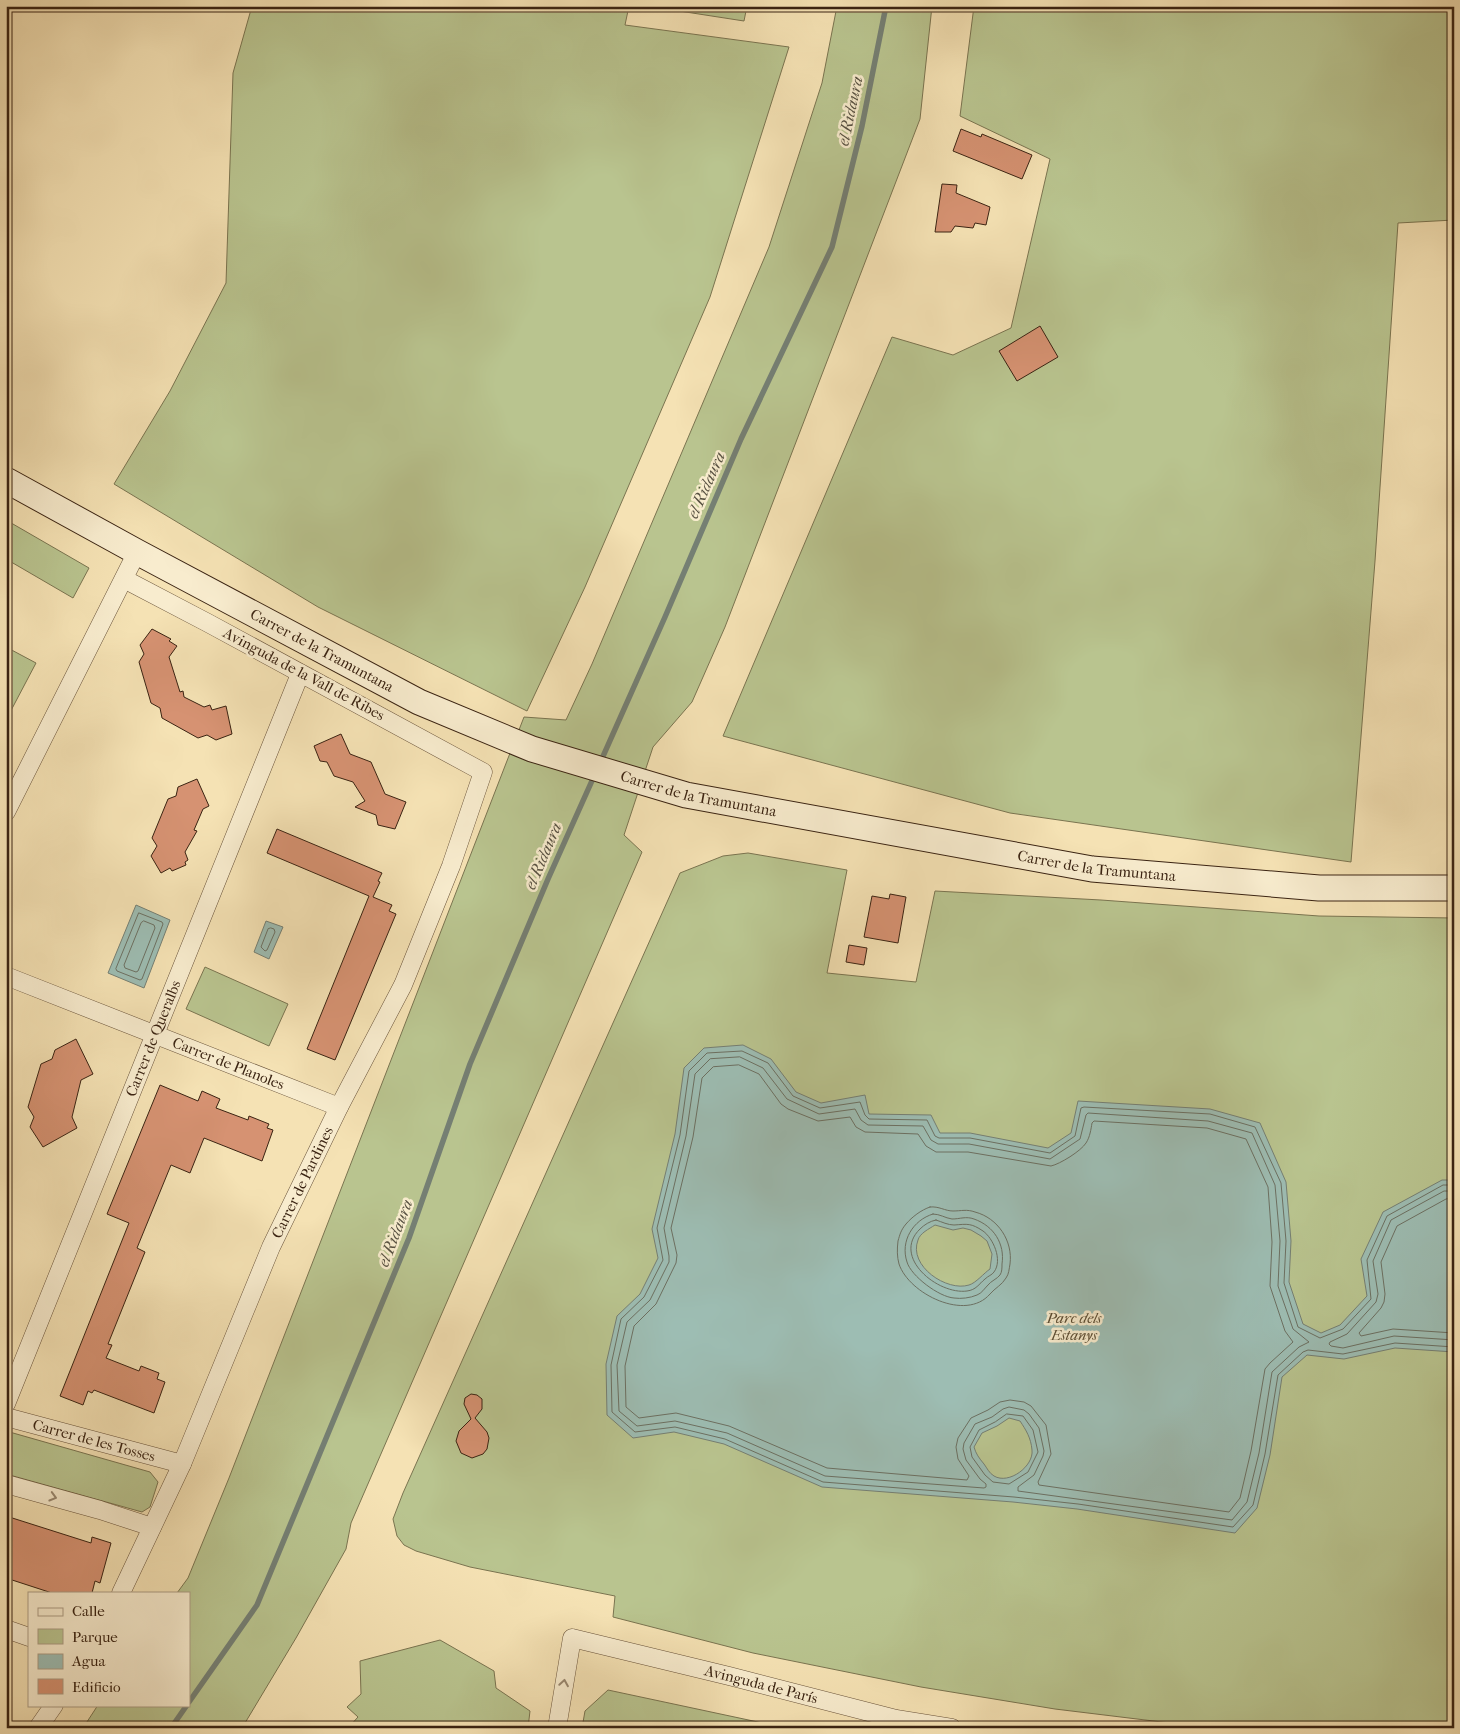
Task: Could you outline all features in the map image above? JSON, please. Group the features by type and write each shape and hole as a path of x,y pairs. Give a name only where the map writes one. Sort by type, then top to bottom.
{"main road":[{"name":"Carrer de la Tramuntana","path":"6,480 419,702 532,749 686,795 1092,869 1319,888 1454,888"}],"street":[{"path":"6,812 137,552"},
{"name":"Avinguda de la Vall de Ribes","path":"124,579 386,718 483,772"},
{"name":"Carrer de Queralbs","path":"6,1404 300,674"},
{"name":"Carrer de Pardines","path":"121,1592 182,1464 271,1247 339,1107 403,985 451,866 483,772"},
{"name":"Carrer de Planoles","path":"6,976 339,1107"},
{"name":"Carrer de les Tosses","path":"6,1418 182,1464"},
{"path":"6,1484 100,1510 152,1527"},
{"path":"6,1629 28,1637"},
{"name":"Avinguda de París","path":"557,1728 572,1638 896,1719 952,1728"},
{"path":"38,1728 53,1706"}],"green space":[{"path":"252,6 629,6 625,25 789,47 710,297 585,587 527,711 318,607 114,484 170,391 226,283 233,73"},
{"path":"647,6 747,6 744,21"},
{"path":"837,6 932,6 920,119 725,627 692,702 653,747 624,835 642,852 351,1523 346,1549 242,1728 83,1728 97,1706 190,1706 190,1592 178,1592 188,1578 229,1478 524,717 566,720 592,664 769,247 822,83"},
{"path":"974,6 1454,6 1454,220 1398,223 1375,561 1351,862 1010,813 723,736 892,337 953,355 1011,328 1050,159 960,116"},
{"path":"6,520 89,568 73,598 6,559"},
{"path":"6,647 36,663 6,720"},
{"name":"Parc dels Estanys","path":"748,853 847,870 827,973 916,982 935,891 1101,900 1319,916 1454,918 1454,1728 1211,1728 1055,1709 921,1687 753,1653 613,1617 615,1596 470,1567 416,1551 404,1545 397,1536 393,1519 403,1493 680,873 723,856"},
{"path":"205,967 288,1004 269,1046 186,1009"},
{"path":"6,1431 150,1472 158,1482 150,1507 142,1512 6,1474"},
{"path":"440,1640 494,1671 496,1688 530,1711 528,1728 348,1728 358,1717 347,1707 361,1694 360,1661"},
{"path":"608,1690 786,1728 582,1728 585,1711"}],"water":[{"path":"136,905 170,920 144,988 108,973"},
{"path":"266,921 283,927 269,959 254,952"},
{"path":"743,1045 771,1059 796,1092 821,1103 865,1095 869,1114 931,1115 940,1133 970,1133 1048,1148 1071,1133 1078,1101 1210,1109 1260,1123 1286,1182 1291,1241 1289,1282 1303,1324 1321,1333 1340,1325 1367,1296 1361,1259 1383,1212 1442,1180 1454,1180 1454,1352 1395,1348 1344,1359 1307,1355 1282,1377 1270,1455 1257,1508 1235,1533 1077,1509 822,1487 724,1444 674,1432 633,1438 607,1415 606,1364 617,1316 640,1294 658,1258 652,1229 675,1134 684,1068 704,1048","holes":["935,1225 953,1230 963,1228 981,1236 987,1241 992,1254 990,1269 972,1284 960,1286 950,1285 931,1275 924,1268 916,1250 921,1235","1009,1418 1020,1421 1028,1434 1031,1442 1032,1456 1025,1468 1013,1476 1000,1478 989,1472 974,1447 982,1433"]}],"building":[{"path":"961,129 981,137 982,134 1032,155 1022,179 953,151"},
{"path":"942,184 957,185 956,193 990,207 986,225 975,223 973,228 955,226 951,232 935,232"},
{"path":"1040,326 1058,357 1017,381 999,351"},
{"path":"152,629 171,639 169,641 177,646 169,657 180,692 183,691 184,697 204,707 210,705 212,710 226,706 232,734 216,740 207,735 198,738 162,718 160,708 151,703 139,662 144,654 140,645"},
{"path":"341,734 350,754 371,762 385,794 406,802 395,829 378,825 376,815 355,807 365,801 353,782 334,776 327,762 320,761 314,746"},
{"path":"197,779 209,806 203,809 194,830 197,831 185,852 188,860 185,862 186,865 172,871 170,868 161,873 151,856 157,846 152,838 168,799 176,796 178,787"},
{"path":"277,829 382,873 373,897 392,905 389,911 396,914 335,1060 307,1049 369,896 267,853"},
{"path":"890,894 906,897 898,943 864,937 872,896 889,899"},
{"path":"849,945 867,948 864,965 846,962"},
{"path":"76,1039 93,1074 81,1080 72,1117 77,1128 43,1147 30,1127 34,1117 28,1107 41,1064 52,1059 55,1050"},
{"path":"160,1085 198,1101 202,1091 220,1099 216,1108 248,1120 249,1116 269,1124 267,1128 273,1130 262,1161 204,1138 190,1173 171,1165 137,1248 145,1252 108,1344 112,1345 106,1358 139,1371 141,1366 159,1373 157,1379 165,1382 154,1413 94,1390 92,1393 88,1391 83,1405 60,1396 129,1223 107,1214"},
{"path":"471,1394 477,1395 482,1399 482,1409 475,1418 487,1432 489,1438 487,1449 483,1454 472,1458 461,1453 456,1441 459,1431 471,1419 464,1404 465,1398"},
{"path":"6,1516 91,1543 92,1537 111,1543 100,1583 95,1581 92,1592 49,1592 6,1578"}],"waterway":[{"name":"el Ridaura","path":"600,763 741,439 832,247 862,126 886,6"},
{"name":"el Ridaura","path":"190,1701 257,1605 409,1238 470,1064 548,879 595,774"},
{"name":"el Ridaura","path":"171,1728 186,1706"}]}
